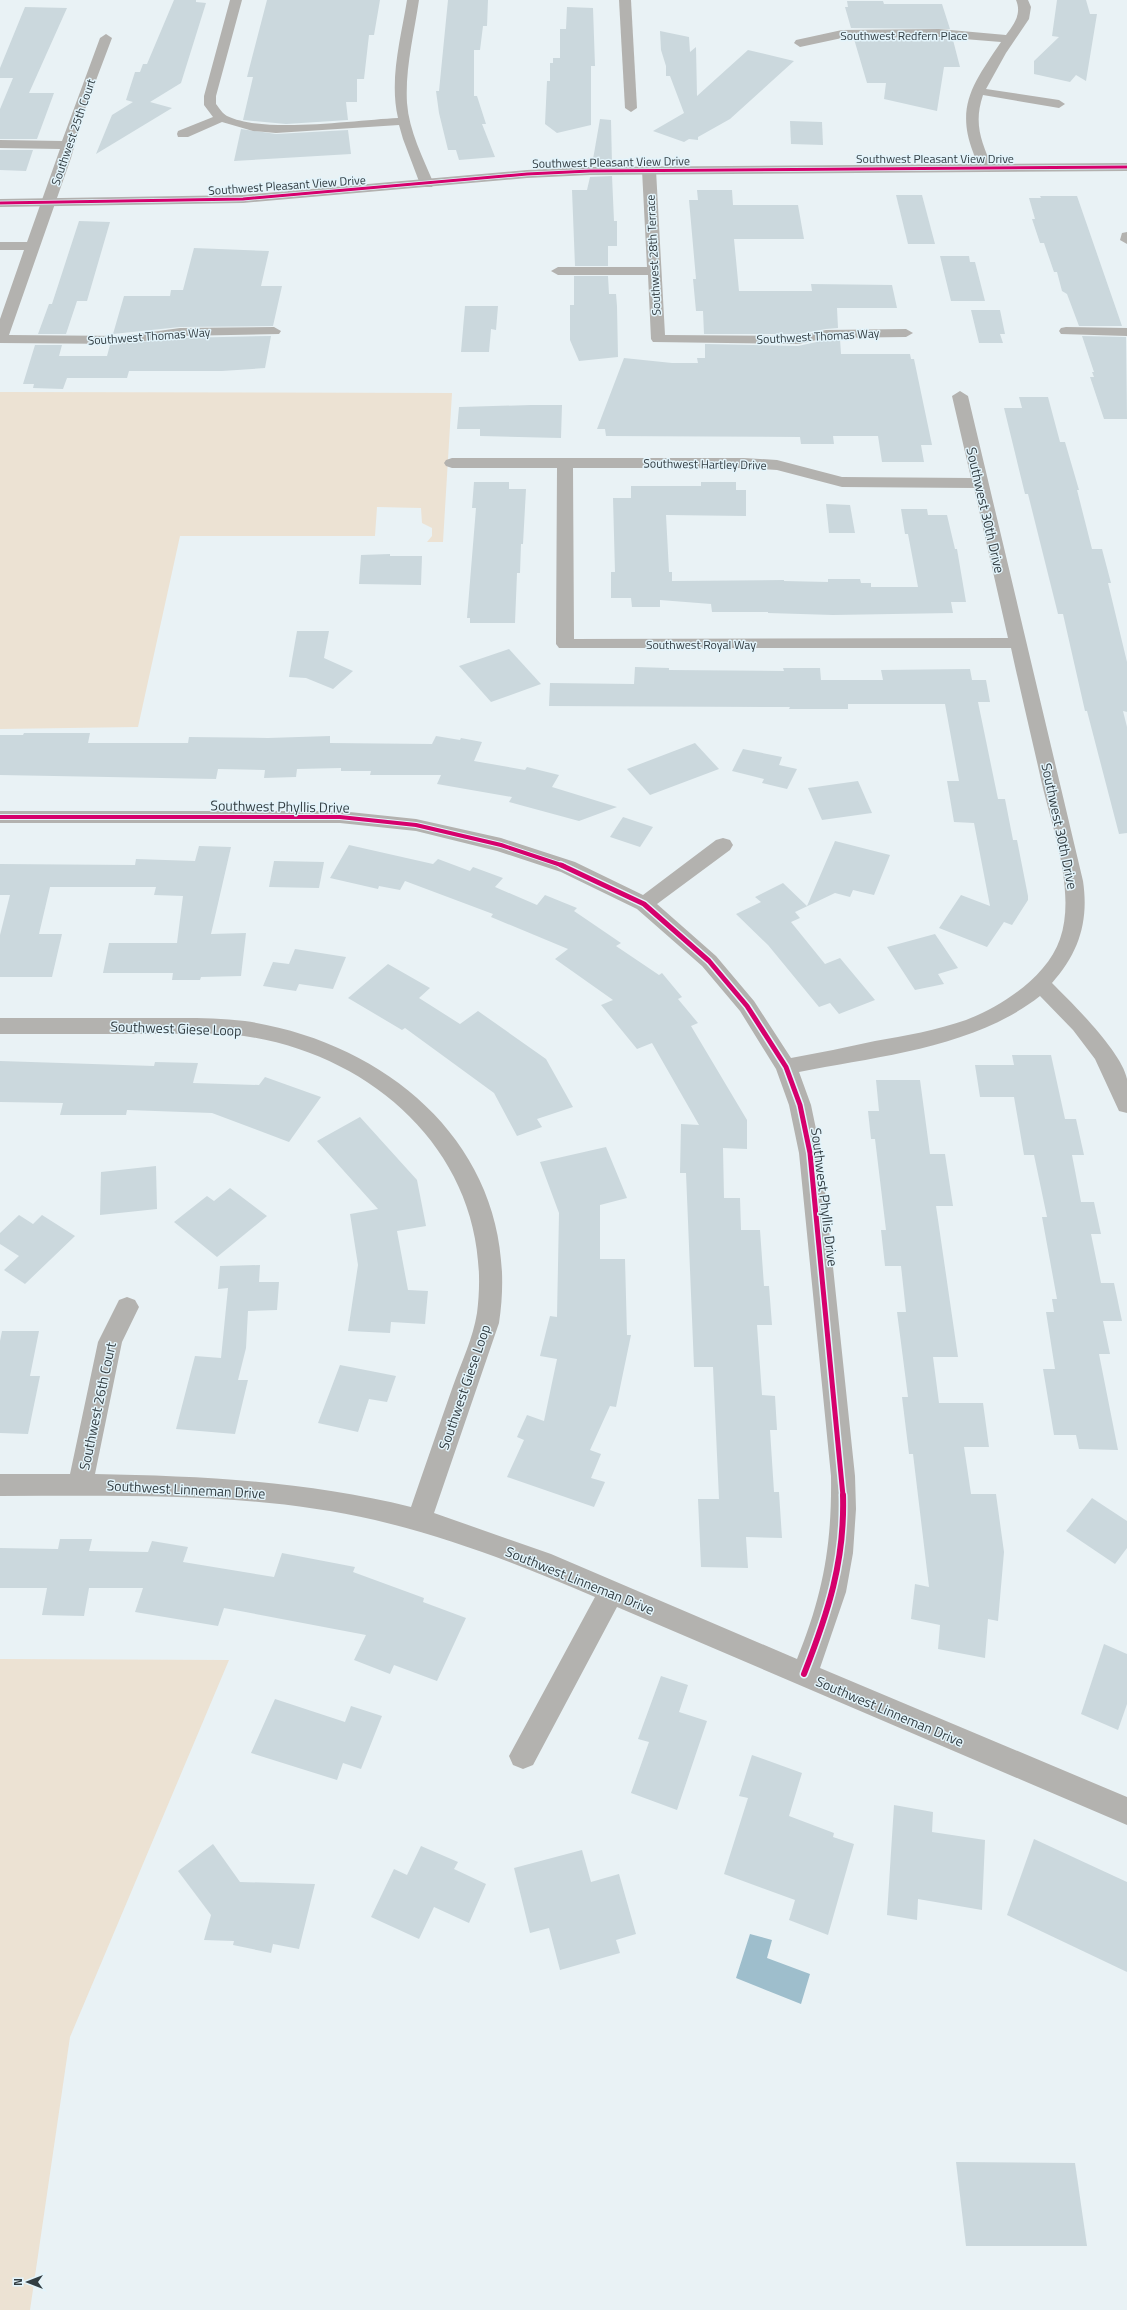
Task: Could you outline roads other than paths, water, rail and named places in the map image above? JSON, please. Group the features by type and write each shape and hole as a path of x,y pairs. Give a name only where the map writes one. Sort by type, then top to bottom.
{"main road":[{"name":"Southwest Pleasant View Drive","path":"0,202 243,199 546,173 649,170 1127,167"}],"street":[{"path":"236,0 210,96 210,105 221,118 253,127 276,129 404,121"},
{"path":"414,0 401,77 401,104 404,121 427,184"},
{"path":"625,0 631,108"},
{"path":"985,168 971,120 971,109 978,91 1022,19 1026,7 1022,0"},
{"name":"Southwest Redfern Place","path":"800,43 842,34 939,33 1009,39"},
{"name":"Southwest 25th Court","path":"0,339 48,202 84,92 91,80 106,38"},
{"path":"978,91 1059,104"},
{"path":"183,134 221,118"},
{"path":"0,144 67,145"},
{"name":"Southwest 28th Terrace","path":"649,170 653,271 658,339"},
{"path":"0,246 32,246"},
{"path":"558,270 653,271"},
{"name":"Southwest Thomas Way","path":"0,339 122,340 186,332 274,331"},
{"path":"1066,331 1127,332"},
{"name":"Southwest Thomas Way","path":"658,339 798,340 826,334 906,333"},
{"name":"Southwest 30th Drive","path":"786,1067 938,1037 974,1026 1018,1003 1040,984 1060,958 1071,937 1076,891 960,396"},
{"name":"Southwest Royal Way","path":"565,462 565,644 1018,643"},
{"name":"Southwest Hartley Drive","path":"452,463 744,463 777,465 842,482 980,483"},
{"name":"Southwest Phyllis Drive","path":"0,816 340,817 416,825 501,845 568,867 644,904 709,961 747,1006 786,1067 800,1105 810,1153 844,1476 844,1523 839,1566 826,1616 804,1674"},
{"path":"644,904 723,846"},
{"path":"1040,984 1072,1015 1106,1057 1127,1105"},
{"name":"Southwest Giese Loop","path":"0,1026 196,1026 257,1031 336,1056 383,1080 426,1116 445,1139 461,1164 474,1190 484,1223 489,1254 491,1288 487,1325 419,1520"},
{"name":"Southwest 26th Court","path":"80,1485 110,1342 128,1307"},
{"name":"Southwest Linneman Drive","path":"0,1484 198,1486 271,1492 330,1501 419,1520 472,1537 611,1592 1127,1811"},
{"path":"523,1756 611,1592"}],"water":[{"path":"750,1934 772,1940 767,1958 810,1974 801,2004 736,1978"}]}
